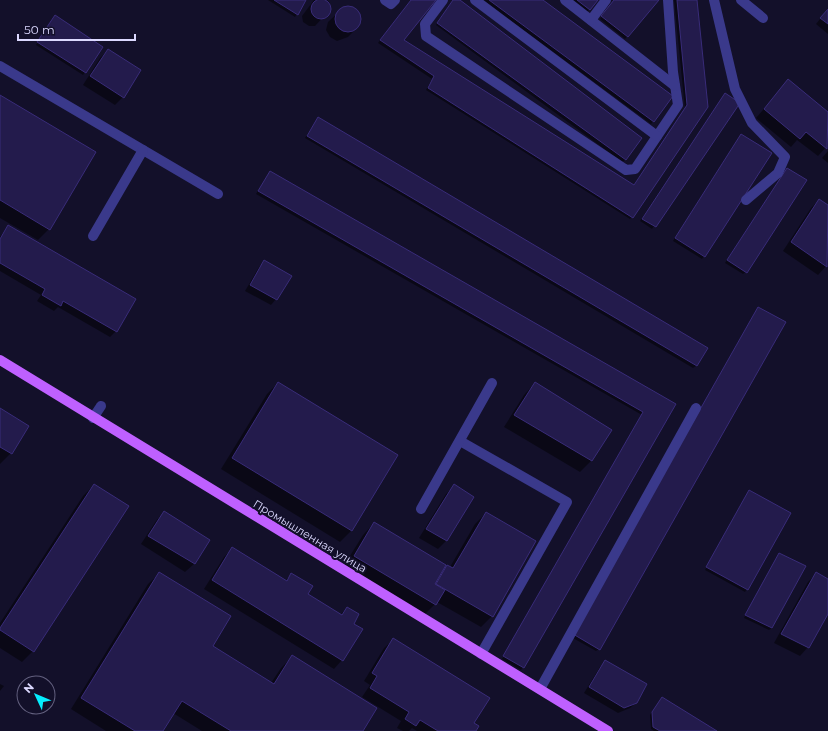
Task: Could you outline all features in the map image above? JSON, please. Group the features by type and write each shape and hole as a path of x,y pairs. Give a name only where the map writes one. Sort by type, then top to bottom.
{"main road":[{"name":"Промышленная улица","path":"0,360 608,731"}],"lane":[{"path":"384,0 391,4 395,0"},
{"path":"443,0 425,24 426,36 626,170 635,169 678,105 668,0"},
{"path":"475,0 657,136"},
{"path":"565,0 675,86"},
{"path":"590,20 606,0"},
{"path":"714,0 735,89 752,122 785,157 778,173 746,200"},
{"path":"741,0 763,18"},
{"path":"0,66 218,194"},
{"path":"93,236 143,150"},
{"path":"421,509 492,383"},
{"path":"93,418 101,406"},
{"path":"540,690 696,408"},
{"path":"460,441 567,502 481,654"}],"building":[{"path":"317,-1 325,-1 331,5 331,13 325,19 317,19 311,13 311,5"},
{"path":"274,0 306,0 298,15"},
{"path":"411,0 436,0 404,40 634,185 687,105 677,0 697,0 708,107 633,218 428,88 434,76 380,40"},
{"path":"453,0 460,0 642,138 626,160 437,23"},
{"path":"489,0 543,0 673,96 654,122"},
{"path":"577,0 598,0 590,10"},
{"path":"614,0 659,0 628,37 601,16"},
{"path":"348,6 358,9 361,19 358,29 348,32 338,29 335,19 338,9"},
{"path":"828,9 828,24 820,18"},
{"path":"55,15 103,47 86,73 37,42"},
{"path":"108,49 141,70 124,98 90,76"},
{"path":"788,79 828,112 827,149 806,132 800,139 764,109"},
{"path":"725,93 740,103 656,227 642,219"},
{"path":"0,95 96,152 50,230 0,200"},
{"path":"318,117 708,348 697,366 307,136"},
{"path":"741,134 772,153 705,257 675,238"},
{"path":"787,168 807,180 747,273 727,260"},
{"path":"270,171 676,404 524,668 503,656 643,412 258,191"},
{"path":"819,199 828,205 827,267 791,242"},
{"path":"8,225 136,299 117,332 63,301 61,306 42,295 45,289 0,263 0,239"},
{"path":"264,260 292,276 277,300 250,285"},
{"path":"758,307 786,322 600,650 573,634"},
{"path":"278,382 398,455 352,531 232,458"},
{"path":"535,382 612,430 592,461 514,415"},
{"path":"0,408 29,426 12,454 0,447"},
{"path":"94,484 129,506 34,652 0,630 0,628"},
{"path":"454,484 474,497 447,541 426,529"},
{"path":"749,490 791,513 748,590 706,567"},
{"path":"164,511 210,540 195,564 148,536"},
{"path":"486,512 536,541 493,617 436,584 447,565 453,568"},
{"path":"374,522 446,565 435,584 445,590 436,605 354,556"},
{"path":"232,547 287,581 291,573 313,586 308,594 342,615 347,607 359,614 354,624 363,629 343,661 212,580"},
{"path":"779,553 806,566 772,628 745,615"},
{"path":"159,572 231,616 213,646 274,684 292,655 377,708 363,731 231,731 182,701 163,731 135,731 81,698"},
{"path":"816,572 828,579 828,614 809,648 781,634"},
{"path":"393,638 490,698 474,723 479,726 476,731 438,731 420,720 416,726 405,719 409,712 370,688 377,676 372,673"},
{"path":"605,660 647,684 637,703 624,708 589,687"},
{"path":"662,697 717,731 660,731 653,727 652,712"}]}
